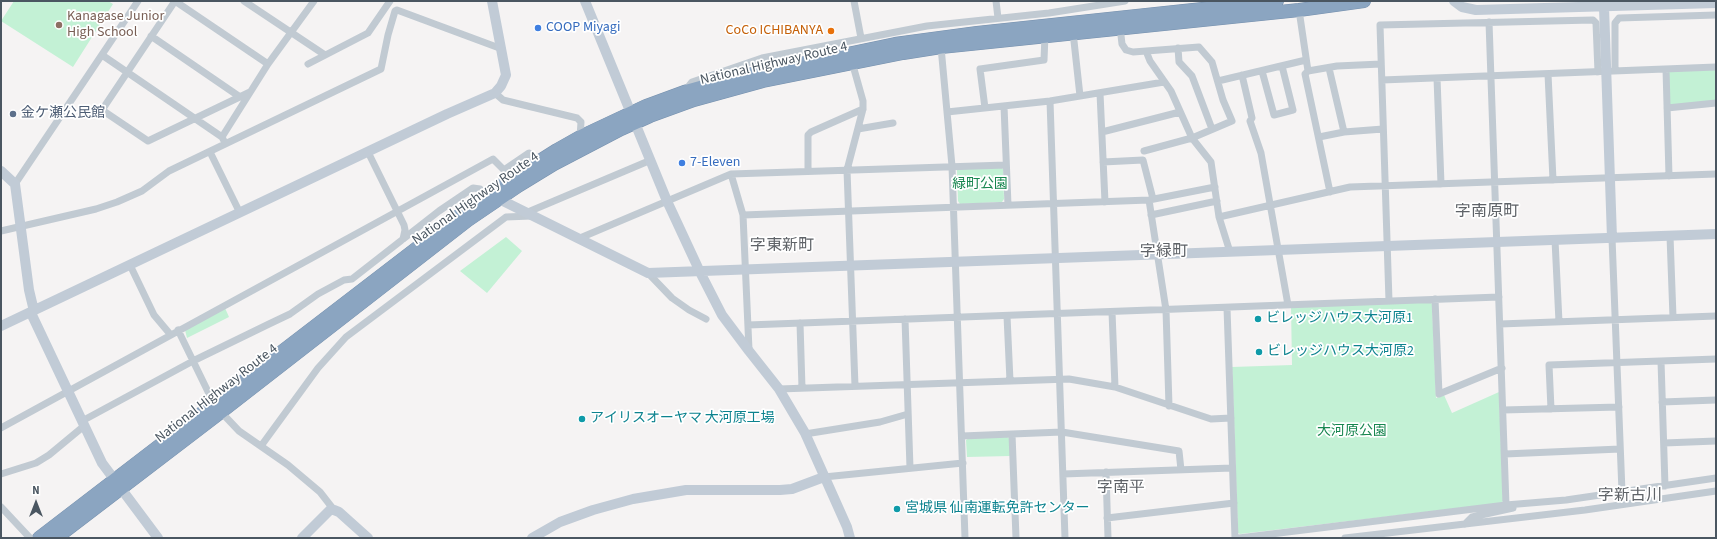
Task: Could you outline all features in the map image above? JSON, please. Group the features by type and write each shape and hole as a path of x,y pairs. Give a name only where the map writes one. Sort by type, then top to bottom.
{"highway":[{"name":"National Highway Route 4","path":"492,197 554,164 633,118 684,92 731,78 940,37 1277,1"},
{"name":"National Highway Route 4","path":"39,538 117,484 413,262 537,161 580,137 633,118 763,80 852,62 940,47 1073,32 1299,10 1364,1"},
{"name":"National Highway Route 4","path":"56,538 117,484"}],"street":[{"path":"14,184 138,1"},
{"path":"250,92 148,141 102,110 175,1 268,64"},
{"path":"244,1 325,55"},
{"path":"222,136 268,64 314,1"},
{"path":"1,326 495,93 501,86 506,75 492,1"},
{"path":"585,1 667,201 700,272 722,315 779,389 805,434 847,527 850,538"},
{"path":"854,1 861,38"},
{"path":"996,1 998,18"},
{"path":"684,92 692,82 762,58 927,26 1049,13 1103,3 1125,1"},
{"path":"1454,1 1462,7 1476,10 1604,7 1716,2"},
{"path":"308,64 368,33 388,3 395,11 397,10 502,49"},
{"path":"1604,7 1622,492"},
{"path":"1299,10 1308,71 1305,74 1330,192"},
{"path":"1,231 96,209 117,202 142,191 169,171 381,69 383,66 384,48 395,11"},
{"path":"1607,72 1615,23 1619,18 1716,14"},
{"path":"1389,301 1380,25 1593,20 1596,23 1607,72"},
{"path":"1489,22 1498,242 1506,505"},
{"path":"1120,28 1122,44 1126,50 1132,52 1199,47 1212,62 1223,100 1232,121 1192,138 1144,151"},
{"path":"1073,32 1080,96"},
{"path":"985,108 980,69 1044,60 1045,35"},
{"path":"152,36 240,97"},
{"path":"940,47 952,166 965,538"},
{"path":"1178,48 1179,62 1192,76 1212,129"},
{"path":"1146,51 1150,61 1171,91 1192,138 1211,162 1219,218 1230,252"},
{"path":"102,55 222,136 225,144"},
{"path":"1218,81 1306,60"},
{"path":"852,62 863,101 863,109 847,170 855,386"},
{"path":"1308,71 1381,64"},
{"path":"1262,71 1274,115 1293,110 1282,66"},
{"path":"1329,68 1344,132"},
{"path":"1382,80 1716,68"},
{"path":"1666,69 1669,176"},
{"path":"1548,74 1553,180"},
{"path":"1242,75 1252,118 1250,121 1261,153 1288,306"},
{"path":"1437,78 1441,184"},
{"path":"947,112 1050,101 1164,82"},
{"path":"495,93 503,100 577,118 580,122 580,137"},
{"path":"1100,93 1105,202"},
{"path":"1050,101 1065,538"},
{"path":"1667,108 1716,103"},
{"path":"1004,106 1008,205"},
{"path":"808,171 808,135 811,132 863,109"},
{"path":"1102,132 1180,112"},
{"path":"858,129 894,123"},
{"path":"1319,137 1344,132 1383,129"},
{"path":"210,152 240,213"},
{"path":"368,152 404,225 405,230 403,239"},
{"path":"1,428 170,334 493,159 504,170 530,153 537,161"},
{"path":"261,446 318,368 346,337 506,217 532,214 650,160"},
{"path":"1103,162 1143,160 1151,200 1151,215 1166,310 1169,406"},
{"path":"580,238 731,174 1006,165"},
{"path":"1,171 14,184 32,312 102,463 158,538"},
{"path":"731,174 743,215 749,351"},
{"path":"1219,218 1350,187 1716,174"},
{"path":"743,215 1151,200 1215,187"},
{"path":"1,474 36,463 49,455 83,423 193,361 290,314 318,294 344,280 352,279 439,211 473,188 480,189 492,197 532,214 648,273 672,298 689,310 706,319"},
{"path":"1151,215 1217,201"},
{"path":"648,273 1716,234"},
{"path":"1670,236 1673,317"},
{"path":"1555,240 1559,322"},
{"path":"130,265 154,315 170,334"},
{"path":"748,325 1499,297"},
{"path":"1435,299 1438,394 1502,368"},
{"path":"1227,308 1235,538"},
{"path":"1112,312 1115,387"},
{"path":"1007,316 1010,381"},
{"path":"1500,324 1716,316"},
{"path":"905,319 910,468"},
{"path":"800,323 802,388"},
{"path":"178,330 218,408 239,431 299,474 320,492 334,510 339,512 368,538"},
{"path":"1551,409 1549,365 1716,359"},
{"path":"1661,361 1665,486"},
{"path":"779,389 1069,379 1115,387 1211,419 1231,418"},
{"path":"1662,402 1716,400"},
{"path":"1503,410 1619,407"},
{"path":"805,434 880,422 908,414"},
{"path":"962,436 1062,432 1179,451 1181,470"},
{"path":"1012,434 1016,538"},
{"path":"1664,443 1716,441"},
{"path":"1505,454 1620,449"},
{"path":"532,538 567,520 593,510 648,496 686,490 792,489 824,477 963,463"},
{"path":"1063,474 1232,468"},
{"path":"1106,472 1108,538"},
{"path":"1239,538 1506,505 1566,500 1716,478"},
{"path":"1345,538 1585,510 1716,491"},
{"path":"1107,518 1234,503"},
{"path":"1465,524 1472,517 1513,508 1520,504"},
{"path":"1,507 30,538"},
{"path":"302,538 330,510 334,510"}],"green space":[{"name":"Kanagase Junior High School","path":"14,1 108,1 113,4 73,67 1,21"},
{"path":"1716,69 1716,101 1672,105 1668,103 1668,71"},
{"name":"緑町公園","path":"1000,167 1003,169 1004,199 1002,202 960,204 958,201 957,170 959,168"},
{"path":"506,237 522,251 487,293 460,271"},
{"name":"大河原公園","path":"1430,302 1432,304 1436,398 1444,395 1452,413 1499,392 1503,501 1501,503 1240,534 1238,533 1232,367 1292,365 1291,307"},
{"path":"225,308 229,317 187,338 185,330"},
{"path":"1007,437 1010,439 1010,456 967,457 966,440 969,438"}],"place":[{"name":"Kanagase Junior High School","path":"59,25"},
{"name":"COOP Miyagi","path":"538,28"},
{"name":"CoCo ICHIBANYA","path":"831,31"},
{"name":"金ケ瀬公民館","path":"13,114"},
{"name":"7-Eleven","path":"682,163"},
{"name":"ビレッジハウス大河原1","path":"1258,319"},
{"name":"ビレッジハウス大河原2","path":"1259,352"},
{"name":"アイリスオーヤマ 大河原工場","path":"582,419"},
{"name":"宮城県 仙南運転免許センター","path":"897,509"}],"district":[{"name":"字南原町","path":"1487,212"},
{"name":"字東新町","path":"782,246"},
{"name":"字緑町","path":"1164,252"},
{"name":"字南平","path":"1121,488"},
{"name":"字新古川","path":"1630,496"}]}
